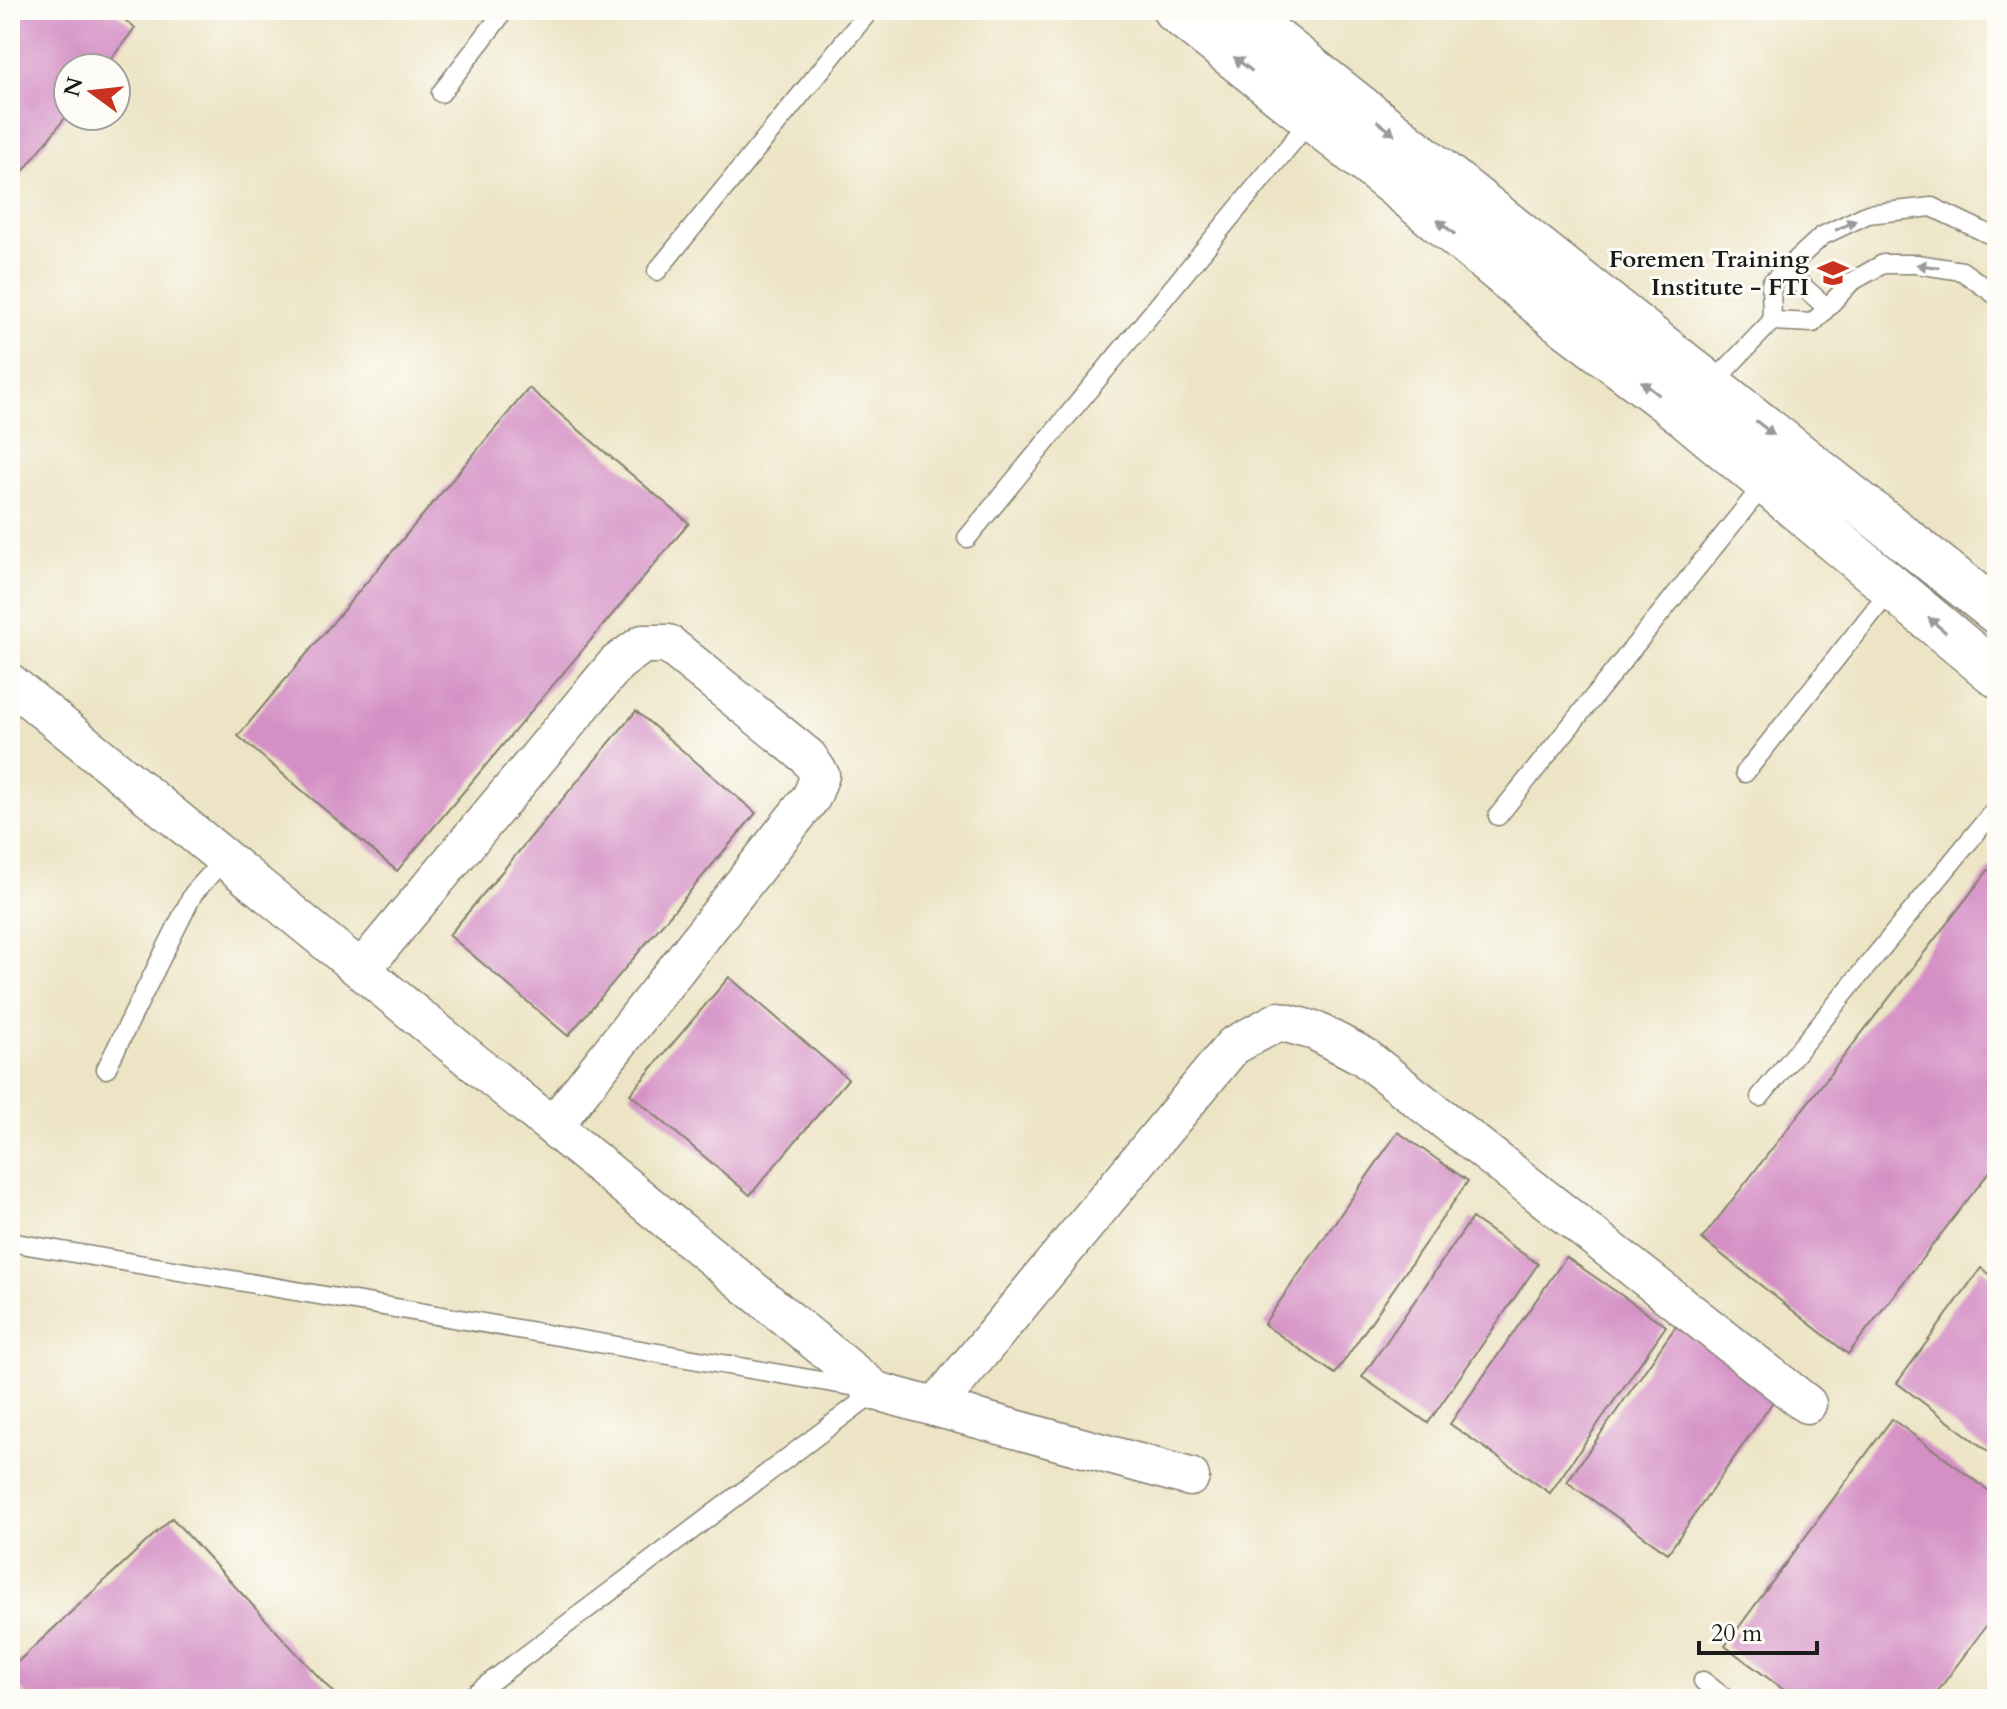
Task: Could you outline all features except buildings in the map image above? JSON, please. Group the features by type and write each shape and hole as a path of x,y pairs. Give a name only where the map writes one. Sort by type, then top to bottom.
{"street":[{"path":"1175,10 1322,103 1698,400 1997,612"},
{"path":"1237,10 1322,103"},
{"path":"1698,400 1766,482 1997,675"},
{"path":"361,970 617,663 643,644 668,644 808,757 820,775 812,796 553,1126"},
{"path":"10,683 876,1391 1190,1477"},
{"path":"935,1407 1233,1046 1279,1021 1315,1031 1363,1056 1807,1404"}],"lane":[{"path":"441,93 505,10"},
{"path":"657,271 870,10"},
{"path":"967,538 1322,103"},
{"path":"1698,400 1772,321 1771,283 1822,236 1868,214 1932,207 1997,238"},
{"path":"1772,321 1813,323 1851,282 1883,264 1917,264 1962,271 1997,296"},
{"path":"1785,270 1827,308"},
{"path":"1498,816 1766,482"},
{"path":"1745,773 1892,588"},
{"path":"1760,1097 1997,807"},
{"path":"106,1069 193,894 224,859"},
{"path":"10,1242 876,1391"},
{"path":"468,1699 876,1391"},
{"path":"1703,1681 1726,1699"}],"place":[{"name":"Foremen Training Institute - FTI","path":"1833,273"}]}
